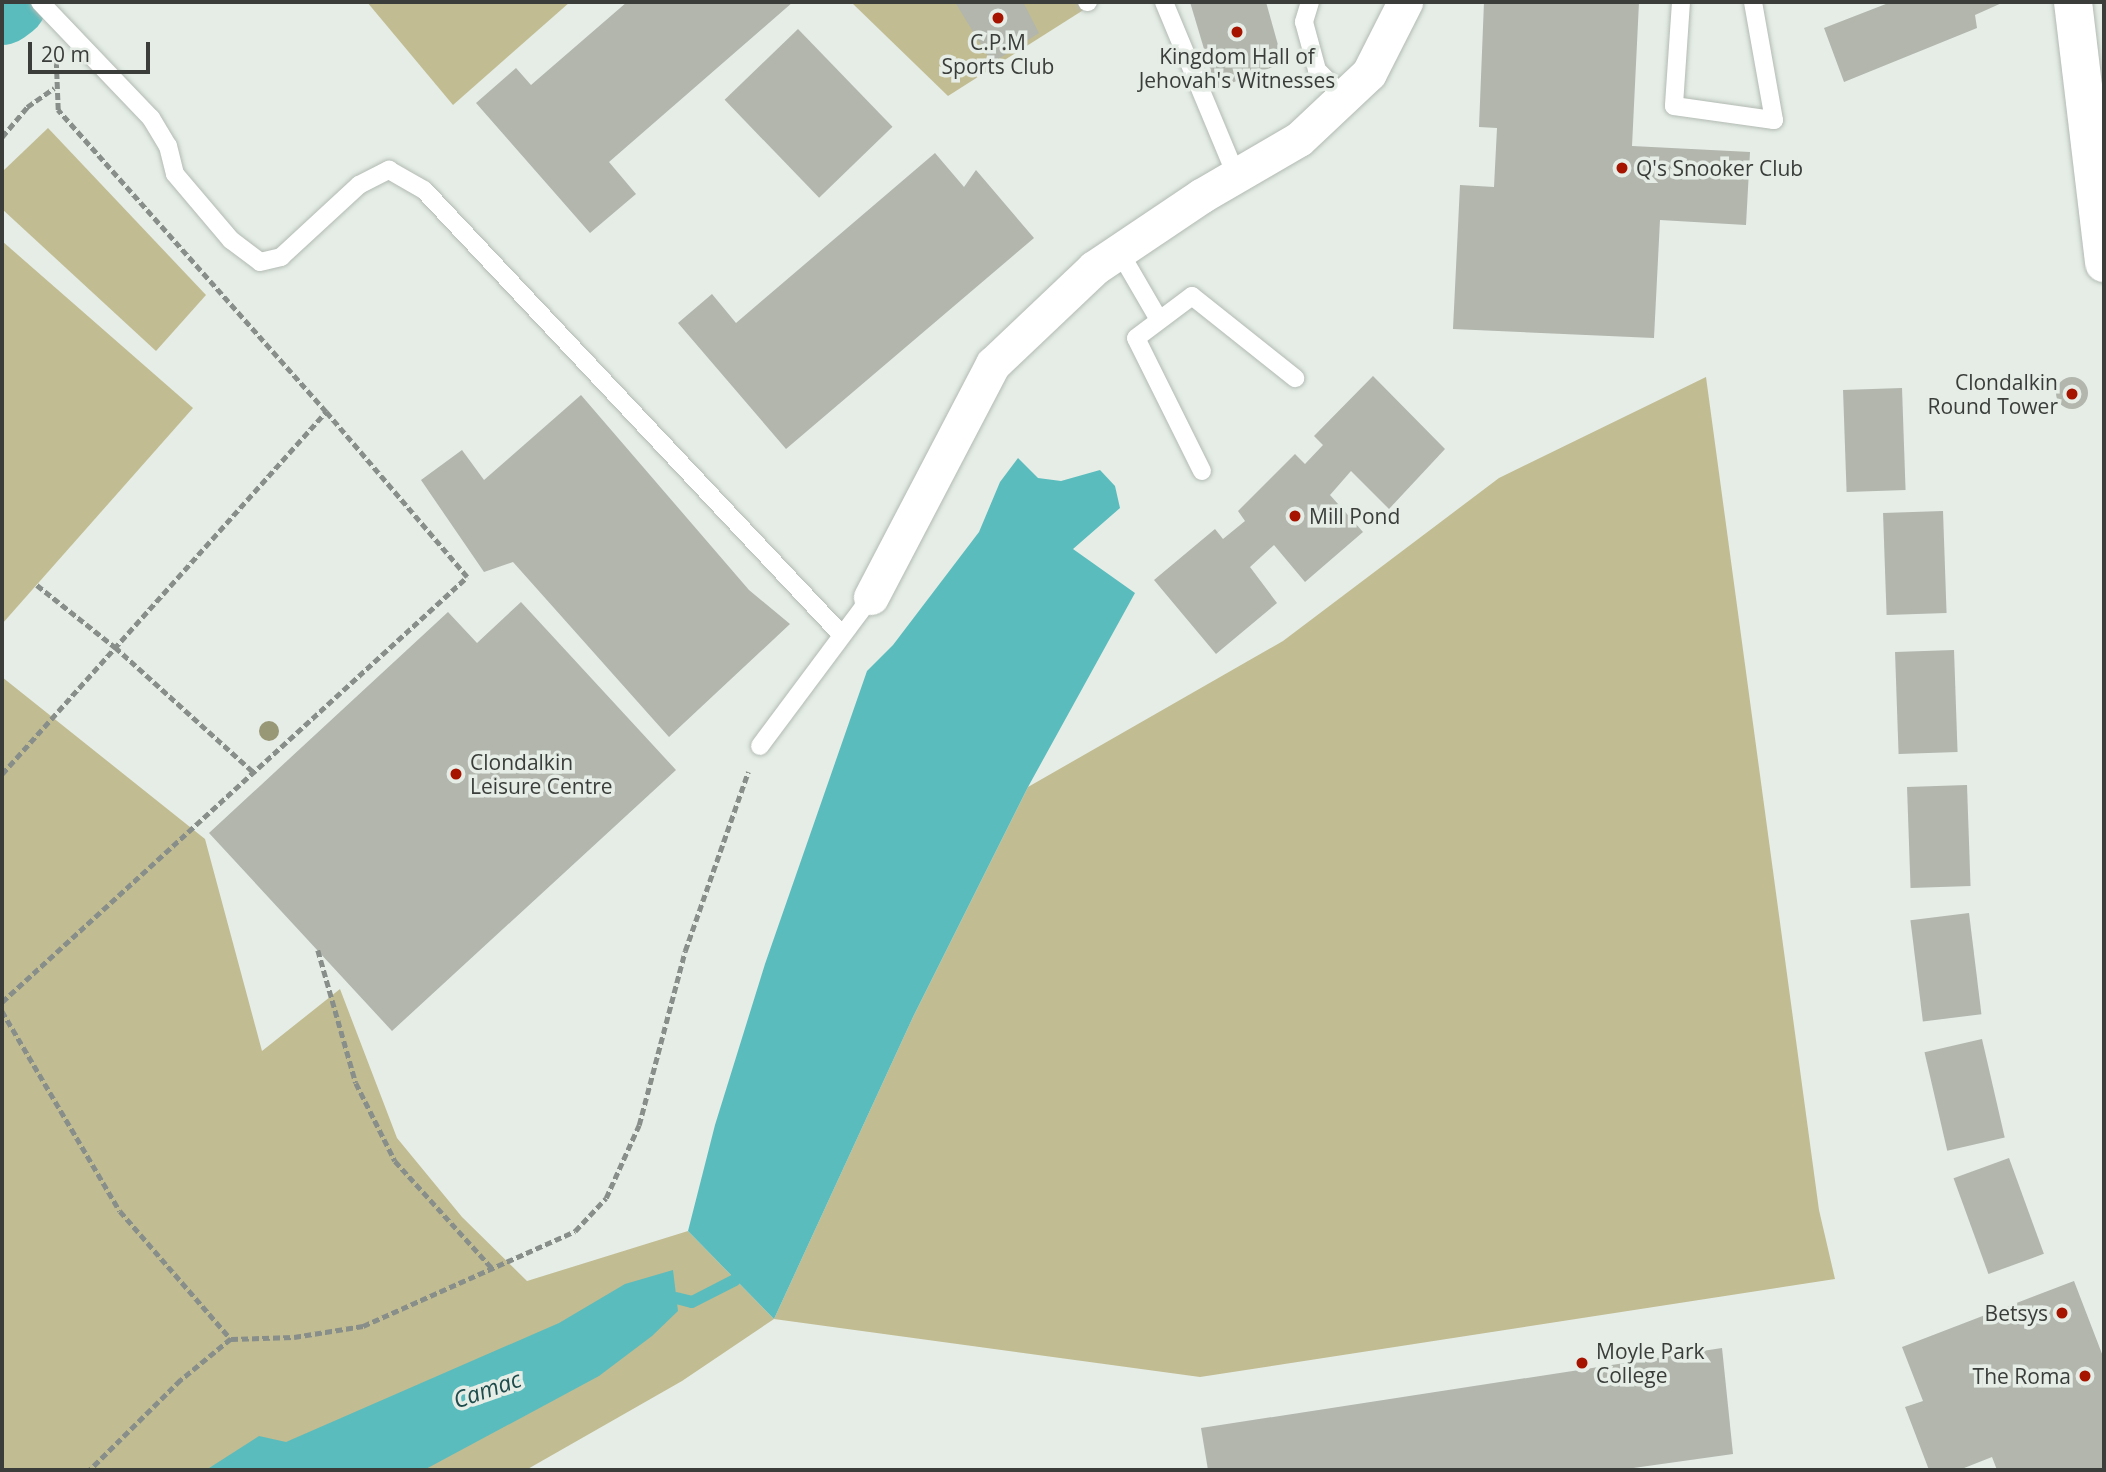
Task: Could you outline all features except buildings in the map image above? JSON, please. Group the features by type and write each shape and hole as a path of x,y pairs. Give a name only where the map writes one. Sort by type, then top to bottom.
{"street":[{"path":"871,597 993,364 1094,268 1236,175 1299,139 1369,73 1405,2"},
{"path":"2073,2 2104,263"}],"lane":[{"path":"1164,2 1236,175"},
{"path":"1310,2 1304,22 1317,70 1343,97"},
{"path":"1681,2 1674,106 1774,120 1754,2"},
{"path":"43,4 151,118 168,146 176,174 231,240 260,262 281,257 359,186 389,170 424,190 841,634"},
{"path":"1119,251 1158,318"},
{"path":"1202,471 1136,338 1158,318 1192,296 1295,378"},
{"path":"760,746 871,597"}],"path":[{"path":"2,1002 467,577 326,412 58,110 54,88 58,47 65,27"},
{"path":"2,137 27,107 54,88"},
{"path":"2,774 326,412"},
{"path":"37,584 115,647 252,771"},
{"path":"90,1470 181,1380 231,1339 294,1337 363,1326 494,1270 575,1231 606,1198 639,1125 685,951 737,795 760,746"},
{"path":"317,950 356,1083 395,1161 494,1270"},
{"path":"2,1011 120,1211 231,1339"}],"shaded area":[{"path":"367,2 570,2 453,105"},
{"path":"851,2 1096,2 948,96"},
{"path":"48,128 206,295 156,351 2,209 2,172"},
{"path":"2,241 193,408 2,624"},
{"path":"1706,377 1819,1210 1835,1279 1200,1377 774,1319 913,1017 1028,787 1283,641 1499,478"},
{"path":"2,677 205,839 262,1051 340,989 397,1138 462,1217 527,1281 688,1231 774,1319 682,1381 526,1470 2,1470"}],"water":[{"path":"1018,458 1038,478 1061,481 1100,470 1115,486 1120,508 1073,549 1135,593 1028,787 913,1017 774,1319 688,1231 715,1125 765,964 867,671 893,645 979,532 1000,482"},
{"path":"673,1270 678,1311 652,1336 599,1376 424,1470 206,1470 259,1436 286,1442 559,1323 625,1284"}],"waterway":[{"name":"Camac","path":"2,8 10,2"},
{"path":"676,1298 692,1302 735,1280"}],"place":[{"name":"C.P.M Sports Club","path":"998,18"},
{"name":"Kingdom Hall of Jehovah's Witnesses","path":"1237,32"},
{"name":"Q's Snooker Club","path":"1622,168"},
{"name":"Clondalkin Round Tower","path":"2072,394"},
{"name":"Mill Pond","path":"1295,516"},
{"name":"Clondalkin Leisure Centre","path":"456,774"},
{"name":"Betsys","path":"2062,1313"},
{"name":"Moyle Park College","path":"1582,1363"},
{"name":"The Roma","path":"2085,1376"}]}
